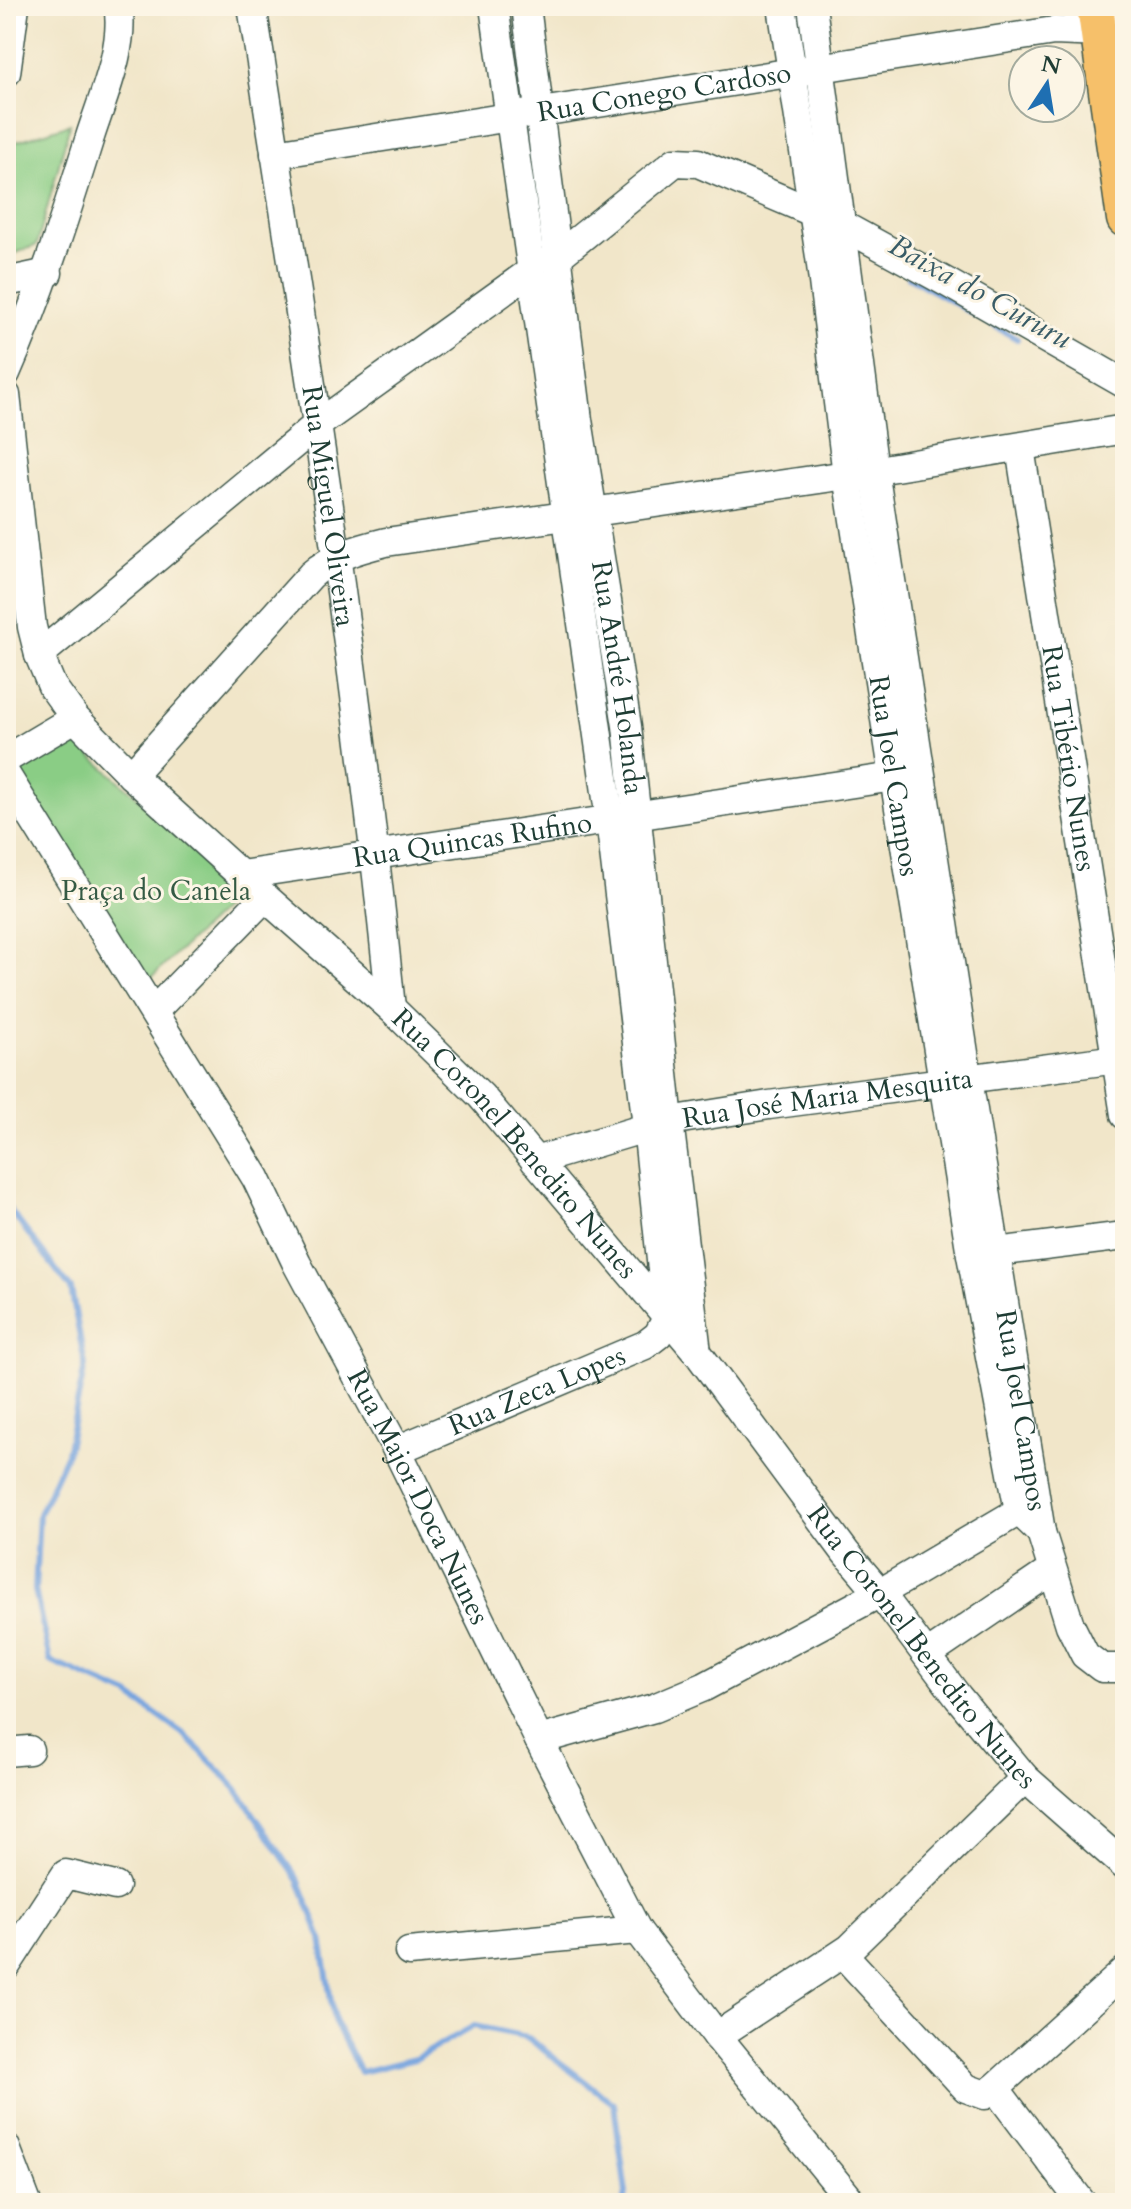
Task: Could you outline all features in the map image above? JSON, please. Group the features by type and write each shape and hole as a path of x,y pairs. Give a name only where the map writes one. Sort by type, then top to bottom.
{"main road":[{"path":"1114,22 1125,218"}],"street":[{"path":"6,73 15,6"},
{"path":"6,373 48,273 114,57 119,29 118,6"},
{"name":"Rua Miguel Oliveira","path":"252,6 336,558 376,855 391,1008"},
{"name":"Rua André Holanda","path":"494,6 530,272 627,726 624,818 658,1124 697,1352"},
{"name":"Rua André Holanda","path":"526,6 556,258 580,515"},
{"name":"Rua Joel Campos","path":"782,6 812,212 834,258 894,777 956,1080"},
{"name":"Rua Joel Campos","path":"812,6 842,225 834,258"},
{"name":"Rua Conego Cardoso","path":"275,154 1114,22"},
{"path":"556,258 675,162 698,163 812,212"},
{"path":"842,225 1125,384"},
{"path":"39,655 317,425 530,272"},
{"path":"6,282 48,273"},
{"name":"Rua Coronel Benedito Nunes","path":"6,395 32,627 52,686 75,718 131,775 391,1008 481,1096 697,1352 846,1553 1025,1778 1125,1866"},
{"path":"131,775 311,575 336,558 386,542 860,473 1125,429"},
{"name":"Rua Tibério Nunes","path":"1020,448 1121,1058 1125,1115"},
{"name":"Rua Joel Campos","path":"860,473 984,1253 1028,1507 1041,1532 1070,1625 1085,1655 1102,1668 1125,1668"},
{"path":"6,759 75,718"},
{"name":"Rua Major Doca Nunes","path":"6,775 256,1178 297,1264 397,1450 539,1740 637,1930 717,2036 853,2203"},
{"name":"Rua Quincas Rufino","path":"241,875 894,777"},
{"path":"154,1011 265,897"},
{"name":"Rua José Maria Mesquita","path":"535,1161 658,1124 1121,1058"},
{"name":"Rua André Holanda","path":"658,1124 667,1318"},
{"path":"984,1253 1125,1236"},
{"name":"Rua Zeca Lopes","path":"397,1450 645,1345 658,1335 667,1318"},
{"path":"539,1740 654,1708 704,1687 880,1593 1028,1507"},
{"path":"927,1655 1052,1570"},
{"path":"717,2036 843,1954 1025,1778"},
{"path":"6,1966 63,1876 69,1873 115,1886"},
{"path":"409,1952 637,1930"},
{"path":"843,1954 966,2088 985,2095 1125,1971"},
{"path":"995,2088 1082,2203"},
{"path":"6,2148 27,2203"}],"green space":[{"path":"70,124 37,245 6,257 6,145"},
{"name":"Praça do Canela","path":"70,737 242,891 146,983 8,767"}],"waterway":[{"name":"Baixa do Cururu","path":"909,277 1017,339"},
{"path":"6,1205 71,1289 85,1365 67,1453 39,1514 35,1590 50,1661 129,1695 185,1735 236,1788 299,1881 321,1938 334,2020 360,2072 415,2059 474,2026 527,2037 614,2104 626,2193 624,2203"}]}
